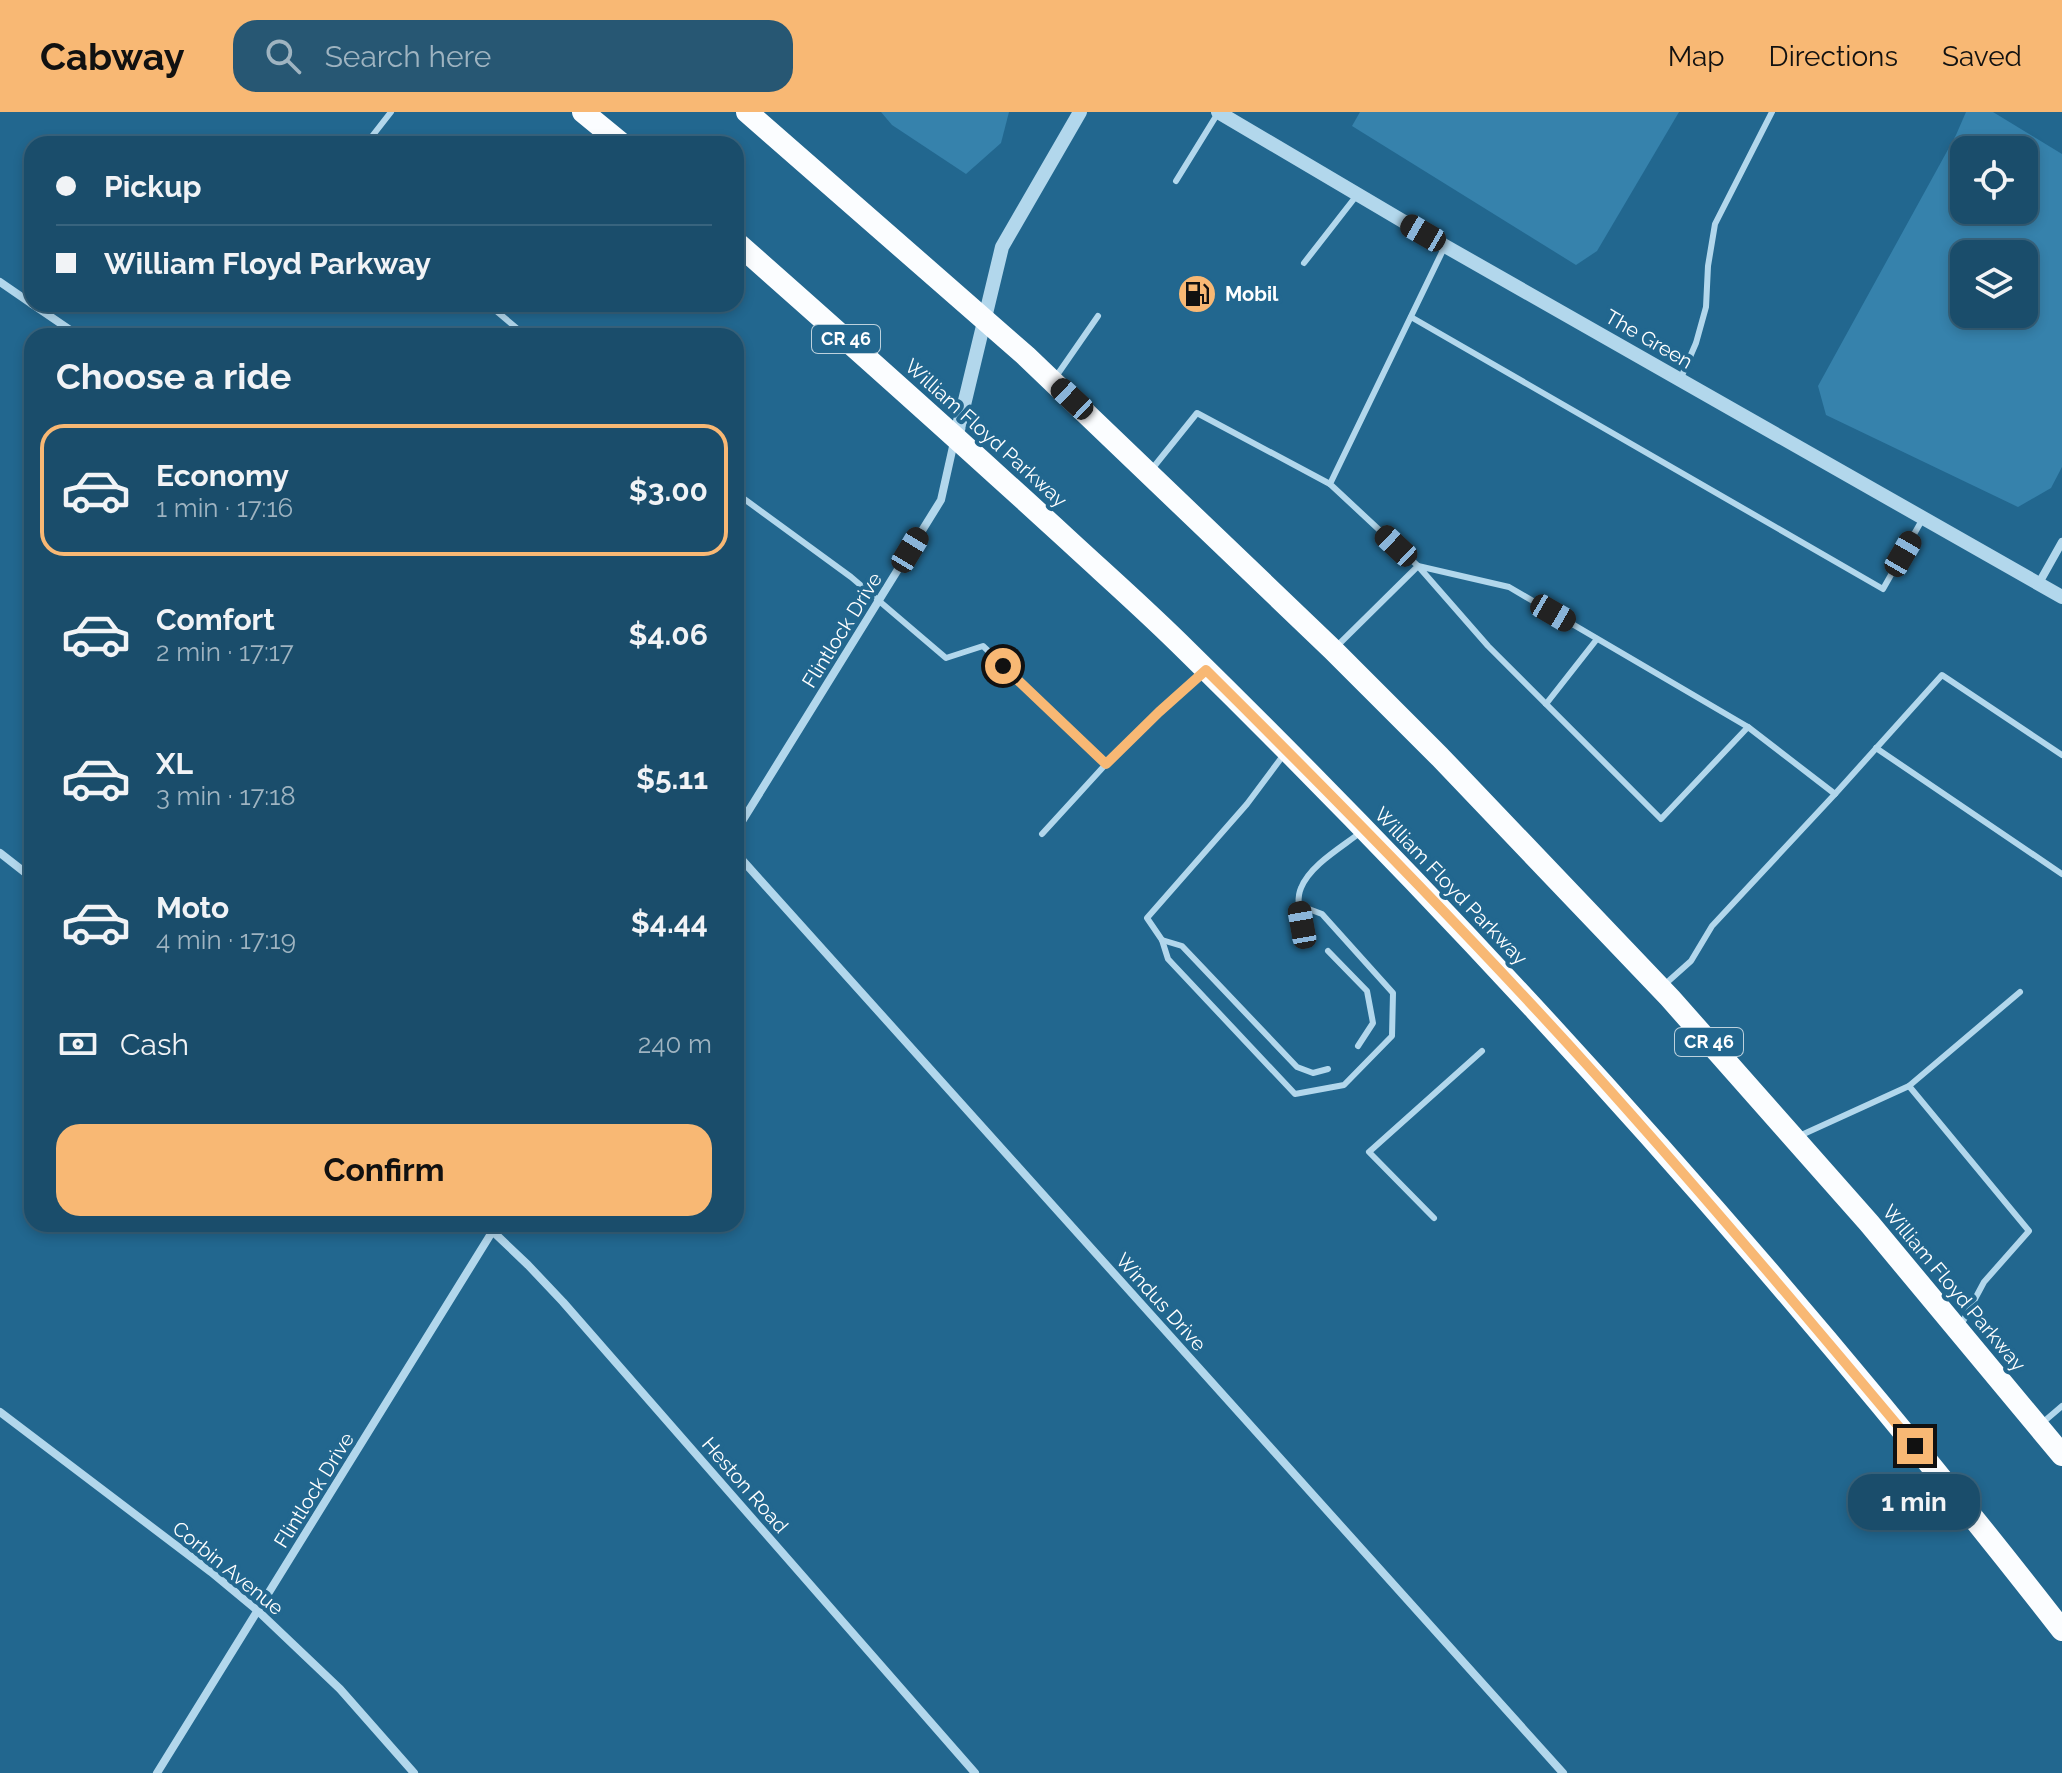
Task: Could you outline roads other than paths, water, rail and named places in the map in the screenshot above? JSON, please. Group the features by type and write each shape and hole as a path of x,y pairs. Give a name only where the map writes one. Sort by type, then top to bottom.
{"highway":[{"path":"583,112 612,136"},
{"name":"William Floyd Parkway","path":"747,112 1053,380 1440,757 1661,988 1869,1223 2062,1455"},
{"name":"William Floyd Parkway","path":"744,249 956,438 1206,670 1382,846 1587,1065 1783,1288 1971,1514 2062,1630"}],"street":[{"path":"956,438 1002,247 1080,112"},
{"name":"The Green","path":"1218,112 1445,246 2062,597"},
{"path":"0,282 24,298"},
{"path":"44,312 67,328"},
{"name":"Flintlock Drive","path":"744,818 941,500 956,438"},
{"path":"2039,583 2062,542"},
{"path":"0,853 24,872"},
{"name":"Windus Drive","path":"744,862 1563,1773"},
{"name":"Flintlock Drive","path":"157,1773 488,1232"},
{"name":"Heston Road","path":"498,1232 563,1302 975,1773"},
{"name":"Corbin Avenue","path":"0,1412 258,1611 340,1689 414,1773"}],"lane":[{"path":"372,136 391,112"},
{"path":"1176,181 1218,112"},
{"path":"1680,380 1696,343 1706,307 1708,266 1715,224 1772,112"},
{"path":"1304,263 1357,195"},
{"path":"1330,484 1445,246"},
{"path":"498,312 516,328"},
{"path":"1053,380 1098,316"},
{"path":"1411,317 1883,589 1923,518"},
{"path":"1150,472 1197,413 1330,484 1418,566 1488,646 1661,819 1748,727"},
{"path":"744,499 880,601 946,658 983,646 1106,764"},
{"path":"1333,650 1418,566"},
{"path":"1418,566 1509,587 1748,727 1835,794"},
{"path":"1546,704 1597,639"},
{"path":"1042,834 1106,764 1206,670"},
{"path":"1661,988 1691,961 1712,926 1942,675 2062,755"},
{"path":"1876,748 2062,874"},
{"path":"1286,750 1247,804 1147,918 1162,940 1168,959 1295,1094 1344,1085 1392,1036 1393,993 1322,914 1298,905"},
{"path":"1302,925 1298,905 1300,889 1311,871 1364,829"},
{"path":"1162,940 1182,946 1297,1067 1313,1073 1328,1069"},
{"path":"1328,951 1367,991 1373,1023 1358,1046"},
{"path":"1794,1138 1909,1086 2020,992"},
{"path":"1434,1218 1369,1152 1482,1051"},
{"path":"1909,1086 2029,1231 1984,1282 1958,1331"},
{"path":"2038,1426 2062,1406"}],"place":[{"name":"Mobil","path":"1197,294"}]}
